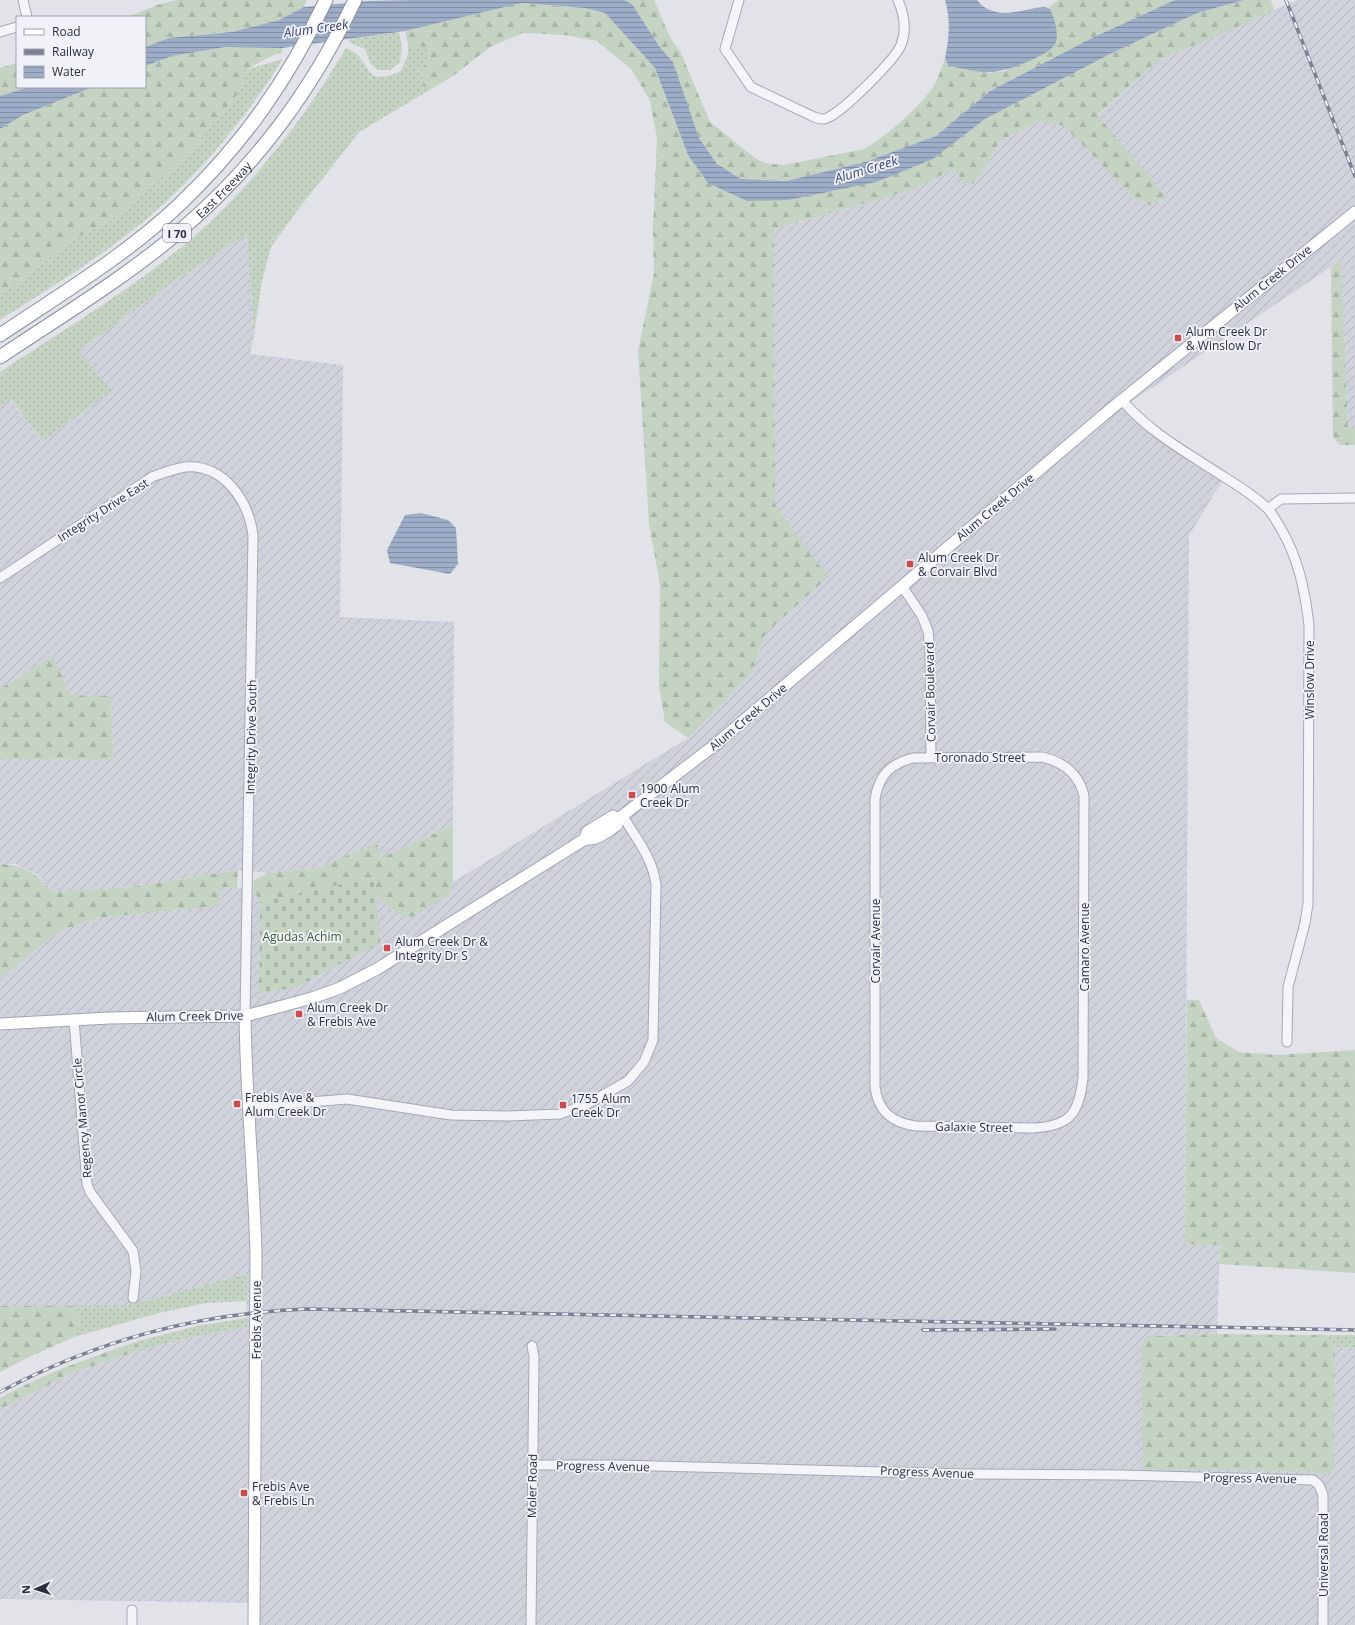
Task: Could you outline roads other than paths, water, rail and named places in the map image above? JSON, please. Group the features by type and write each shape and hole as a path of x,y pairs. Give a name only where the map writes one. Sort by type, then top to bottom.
{"highway":[{"name":"East Freeway","path":"0,334 117,255 178,205 208,176 242,137 286,76 326,0"},
{"name":"East Freeway","path":"0,357 106,286 180,231 225,189 261,150 290,114 318,70 355,0"}],"main road":[{"name":"Alum Creek Drive","path":"0,1024 74,1020 245,1016 312,998 367,974 585,839 592,840 610,830 618,825 620,818 716,744 1122,400 1355,212"},
{"name":"Frebis Avenue","path":"245,1016 256,1255 254,1625"}],"street":[{"path":"23,0 28,16"},
{"path":"739,0 725,50 751,87 814,117 822,119 830,117 839,110 880,74 898,53 902,43 904,25 902,10 898,0"},
{"path":"0,32 16,27"},
{"name":"Winslow Drive","path":"1122,400 1140,420 1161,436 1246,491 1268,509 1291,546 1297,561 1307,604 1309,625 1308,904 1305,923 1288,987 1287,1042"},
{"name":"Integrity Drive East","path":"0,578 152,477 172,469 186,467 203,469 214,473"},
{"name":"Integrity Drive South","path":"214,473 233,488 244,502 250,519 253,536 245,1016"},
{"path":"1268,509 1281,499 1355,498"},
{"name":"Corvair Boulevard","path":"902,586 917,606 928,631 930,650 931,758"},
{"name":"Toronado Street","path":"885,773 897,763 913,758 1042,757 1060,763 1075,774"},
{"name":"Corvair Avenue","path":"882,1110 877,1099 875,1087 875,799 878,786 885,773"},
{"name":"Camaro Avenue","path":"1068,1118 1080,1100 1083,1078 1085,804 1082,788 1075,774"},
{"path":"248,1107 347,1099 451,1115 553,1114 577,1108 612,1091 628,1081 644,1062 652,1040 656,885 654,870 644,848 620,818"},
{"name":"Regency Manor Circle","path":"74,1020 87,1184 90,1192 133,1251 136,1271 133,1298"},
{"name":"Galaxie Street","path":"882,1110 897,1122 916,1126 1033,1128 1052,1127 1068,1118"},
{"name":"Moler Road","path":"531,1625 534,1357 532,1346"},
{"name":"Progress Avenue","path":"532,1465 962,1474 1306,1479 1313,1480 1319,1485"},
{"name":"Universal Road","path":"1319,1485 1323,1495 1323,1625"},
{"path":"132,1610 132,1625"}],"water":[{"name":"Alum Creek","path":"624,0 632,4 659,46 673,62 699,138 717,164 741,179 786,181 865,162 936,136 990,91 1094,37 1175,0 1244,0 1197,13 1112,53 985,119 933,159 876,182 788,200 747,201 708,183 688,155 655,68 605,13 585,8 522,3 405,31 282,48 225,47 172,56 146,66 146,47 169,38 232,32 279,20 304,7 369,1"},
{"path":"945,0 977,0 986,8 996,12 1007,13 1044,7 1050,9 1057,31 1055,44 1051,49 1036,58 997,71 981,72 949,66 945,59 949,30"},
{"path":"26,88 90,88 23,115 0,129 0,96"},
{"path":"421,513 448,520 456,528 458,564 450,574 390,563 387,550 405,515"}],"railway":[{"path":"1286,0 1355,176"},
{"path":"0,1392 74,1358 111,1344 148,1333 225,1317 306,1309 1355,1330"},
{"path":"923,1330 1055,1329"}],"place":[{"name":"Alum Creek Dr & Winslow Dr","path":"1178,338"},
{"name":"Alum Creek Dr & Corvair Blvd","path":"910,564"},
{"name":"1900 Alum Creek Dr","path":"632,795"},
{"name":"Alum Creek Dr & Integrity Dr S","path":"387,948"},
{"name":"Alum Creek Dr & Frebis Ave","path":"299,1014"},
{"name":"Frebis Ave & Alum Creek Dr","path":"237,1104"},
{"name":"1755 Alum Creek Dr","path":"563,1105"},
{"name":"Frebis Ave & Frebis Ln","path":"244,1493"}],"park label":[{"name":"Agudas Achim","path":"302,936"}]}
